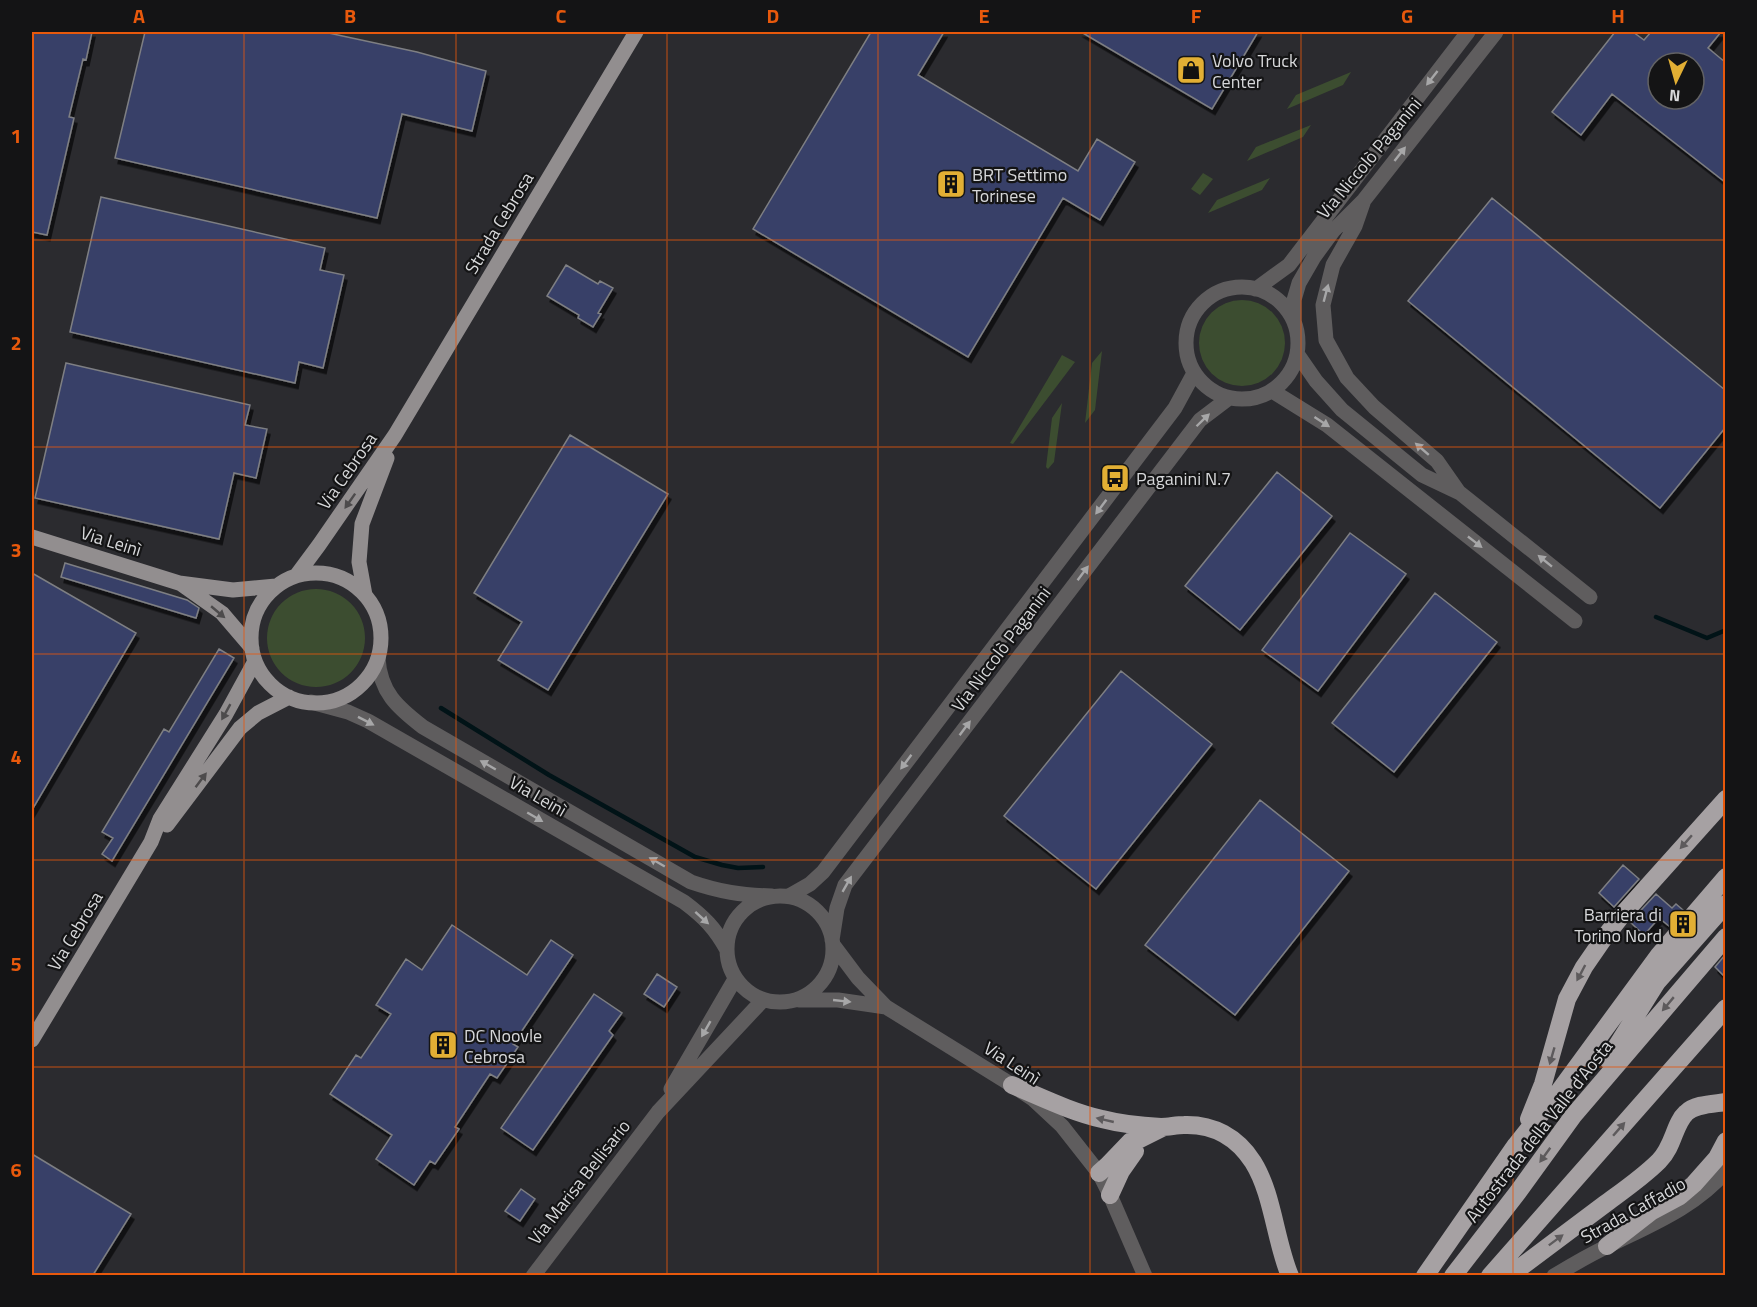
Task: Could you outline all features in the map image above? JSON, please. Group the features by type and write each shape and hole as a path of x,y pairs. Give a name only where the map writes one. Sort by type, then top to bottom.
{"highway":[{"path":"1516,1145 1540,1093 1567,999 1584,968 1622,915 1725,799"},
{"path":"1425,1275 1516,1145 1560,1090 1659,955 1725,877"},
{"path":"1573,1116 1657,982 1725,904"},
{"name":"Autostrada della Valle d'Aosta","path":"1453,1275 1518,1192 1573,1116 1723,940"},
{"path":"1490,1275 1725,1008"},
{"path":"1012,1085 1099,1119 1163,1127 1202,1126 1219,1131 1233,1139 1254,1164 1261,1180 1290,1275"},
{"path":"1509,1275 1652,1168 1667,1152 1684,1115 1696,1108 1725,1102"},
{"path":"1705,1106 1720,1110 1725,1118"},
{"path":"1099,1173 1131,1141 1163,1127"},
{"path":"1110,1195 1121,1171 1139,1146 1140,1139"},
{"path":"1607,1246 1653,1211 1680,1196 1694,1184 1717,1158 1725,1141"}],"main road":[{"name":"Strada Cebrosa","path":"395,435 636,32"},
{"name":"Via Cebrosa","path":"296,576 395,435"},
{"name":"Via Cebrosa","path":"365,595 359,561 362,524 395,435"},
{"name":"Via Leinì","path":"32,537 179,583 233,590 276,586"},
{"path":"314,573 333,575 350,583 365,595 376,614 381,636 378,658 371,672 348,694 333,700 311,702 289,697 263,676 253,655 251,631 255,614 264,599 276,586 296,576 314,573"},
{"name":"Via Leinì","path":"179,583 222,613 253,655"},
{"name":"Via Cebrosa","path":"32,1040 151,842 160,819 226,714 253,655"},
{"name":"Via Cebrosa","path":"151,842 168,824 240,728 258,713 289,697"}],"street":[{"name":"Via Niccolò Paganini","path":"1256,289 1289,265 1468,32"},
{"name":"Via Niccolò Paganini","path":"1294,320 1294,300 1299,283 1314,257 1333,231 1364,200 1496,32"},
{"path":"1364,200 1355,226 1333,265 1323,304 1326,340 1347,378 1374,407 1437,461 1460,493"},
{"path":"1237,287 1256,289 1272,295 1294,320 1298,337 1298,355 1284,382 1272,391 1251,399 1229,398 1203,384 1194,373 1187,355 1186,336 1192,318 1203,302 1219,292 1237,287"},
{"path":"1298,355 1316,381 1342,410 1422,476 1460,493 1590,597"},
{"name":"Via Niccolò Paganini","path":"789,896 810,884 823,872 1175,408 1194,373"},
{"path":"1272,391 1327,425 1575,621"},
{"name":"Via Niccolò Paganini","path":"833,943 837,908 845,885 1200,420 1229,398"},
{"name":"Via Leinì","path":"378,658 379,674 386,691 400,709 423,727 691,882 716,891 772,896"},
{"name":"Via Leinì","path":"311,702 348,712 368,721 684,903 702,916 716,931 727,950"},
{"path":"772,896 789,896 806,903 820,914 830,929 833,943 832,963 825,979 813,992 797,1000 780,1003 763,1000 747,992 735,979 728,963 726,945 731,928 741,913 754,902 772,896"},
{"name":"Via Leinì","path":"833,943 858,978 886,1007 1033,1099 1062,1126 1099,1173 1145,1275"},
{"name":"Via Marisa Bellisario","path":"658,1112 735,979"},
{"name":"Via Marisa Bellisario","path":"533,1275 658,1112 763,1000"},
{"name":"Via Leinì","path":"797,1000 838,1000 886,1007"},
{"name":"Strada Caffadio","path":"1554,1275 1665,1218 1689,1203 1717,1181 1725,1171"}],"green space":[{"path":"1351,72 1343,85 1287,109 1296,95"},
{"path":"1311,125 1303,137 1247,161 1256,147"},
{"path":"1203,173 1213,179 1200,195 1191,189"},
{"path":"1270,178 1262,190 1208,213 1217,200"},
{"path":"1242,300 1259,303 1273,312 1282,326 1285,343 1282,360 1273,374 1259,383 1242,386 1225,383 1211,374 1202,360 1199,343 1202,326 1211,312 1225,303"},
{"path":"1102,351 1095,410 1085,423 1092,363"},
{"path":"1062,355 1075,362 1013,444 1010,443"},
{"path":"1062,403 1054,462 1048,469 1046,467 1052,418"},
{"path":"316,589 335,592 351,603 362,619 365,638 362,657 351,673 335,684 316,687 297,684 281,673 270,657 267,638 270,619 281,603 297,592"}],"building":[{"path":"32,32 92,32 69,117 74,118 47,235 32,232"},
{"path":"145,32 324,32 417,52 486,71 472,131 402,114 377,218 115,158"},
{"name":"BRT Settimo Torinese","path":"871,32 944,32 918,75 1078,171 1097,139 1135,162 1100,220 1063,198 968,357 753,229"},
{"name":"Volvo Truck Center","path":"1081,32 1258,32 1212,109"},
{"path":"1615,32 1633,32 1644,40 1651,32 1721,32 1708,48 1725,62 1725,182 1612,94 1581,135 1552,112"},
{"path":"101,197 325,248 320,270 344,275 323,368 299,362 295,383 70,332"},
{"path":"1492,198 1725,390 1725,428 1660,508 1408,301"},
{"path":"566,265 598,284 600,281 613,288 598,313 601,314 593,327 578,318 579,315 547,296"},
{"path":"66,363 250,405 245,425 267,429 256,478 234,473 219,539 35,498"},
{"path":"570,435 668,494 548,690 498,660 522,622 474,593"},
{"path":"1277,472 1332,516 1240,630 1185,586"},
{"path":"1350,533 1406,574 1318,691 1262,650"},
{"path":"65,563 187,600 199,608 196,618 61,577"},
{"path":"32,573 136,633 32,810"},
{"path":"1435,593 1497,642 1394,772 1332,723"},
{"path":"219,649 234,658 112,861 102,854 113,838 102,832 164,729 169,732"},
{"path":"1121,671 1212,744 1096,889 1004,816"},
{"path":"1260,800 1349,871 1235,1015 1145,945"},
{"path":"1623,865 1639,879 1614,907 1599,893"},
{"path":"1656,894 1672,908 1676,904 1683,910 1669,926 1659,918 1644,935 1630,922"},
{"name":"DC Noovle Cebrosa","path":"452,925 527,975 551,940 573,955 513,1044 518,1047 497,1078 490,1074 455,1127 459,1129 435,1164 430,1161 414,1185 376,1159 392,1135 330,1094 356,1055 361,1058 391,1014 376,1005 406,959 422,970"},
{"path":"1725,955 1725,977 1715,967"},
{"path":"657,974 677,987 664,1007 644,994"},
{"path":"594,994 622,1013 609,1031 613,1035 533,1150 501,1128"},
{"path":"32,1154 131,1214 93,1275 32,1275"},
{"path":"521,1189 535,1199 520,1221 505,1211"}],"waterway":[{"path":"1656,617 1707,638 1726,630"},
{"path":"441,708 549,775 695,857 738,868 763,867"}],"place":[{"name":"Volvo Truck Center","path":"1191,70"},
{"name":"BRT Settimo Torinese","path":"951,184"},
{"name":"Paganini N.7","path":"1115,478"},
{"name":"Barriera di Torino Nord","path":"1683,924"},
{"name":"DC Noovle Cebrosa","path":"443,1045"}]}
